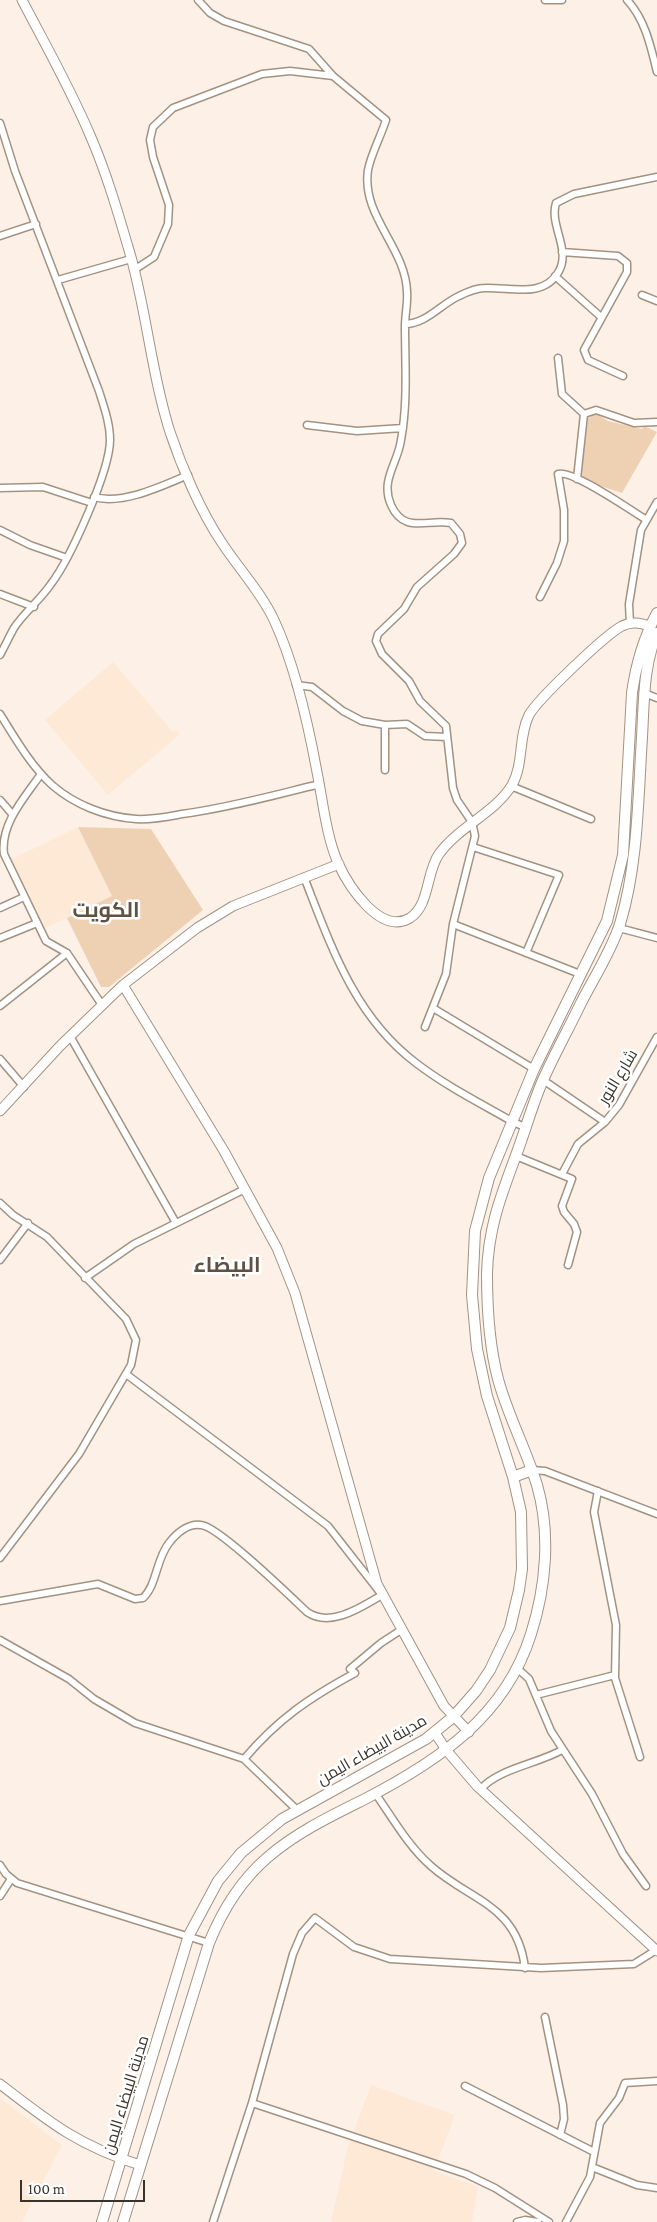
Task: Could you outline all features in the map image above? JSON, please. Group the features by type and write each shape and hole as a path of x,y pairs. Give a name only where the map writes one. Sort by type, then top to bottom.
{"main road":[{"path":"123,2222 209,1943 221,1917 237,1891 266,1859 299,1834 447,1751 469,1732 495,1704 517,1668 532,1632 544,1573 544,1521 540,1495 532,1470 510,1417 497,1375 488,1309 487,1270 493,1218 543,1080 619,928 632,873 644,693 657,613"},
{"name":"مدينة البيضاء اليمن","path":"102,2222 189,1936 208,1896 229,1866 266,1831 297,1810 435,1733 454,1717 476,1691 490,1670 510,1628 520,1590 521,1512 513,1477 487,1396 474,1331 472,1295 473,1257 478,1216 489,1178 534,1069 607,921 623,855 632,693 639,652 653,630"},
{"path":"513,1477 532,1470"}],"street":[{"path":"22,0 90,136 131,259 168,424 188,475 219,540 257,590 270,613 296,685 320,784 331,840 339,864 358,896 378,916 393,922 407,920 418,910 438,856 511,786 517,771 524,729 530,714 591,651 618,629 630,624 640,623 653,630"},
{"path":"198,0 210,13 224,21 309,49 333,76 386,120 370,163 368,180 377,216 404,270 407,291 405,324 406,400 401,442 386,487 393,509 401,520 406,522 450,523 460,534 462,543 454,554 416,587 404,609 378,634 376,641 379,650 391,666 409,681 420,701 443,721 448,732 454,794 472,822 475,836 454,924 446,974 425,1027"},
{"path":"545,0 562,0"},
{"path":"627,0 643,24 657,72"},
{"path":"134,270 154,257 170,215 150,140 153,127 160,117 188,101 262,74 290,71 333,76"},
{"path":"0,123 15,171 99,391 110,441 107,460 93,500 67,558 53,582 34,607 13,629 0,655"},
{"path":"405,324 416,323 458,296 475,289 532,290 549,283 562,264 562,252 554,210 560,200 574,194 657,176"},
{"path":"0,236 36,224"},
{"path":"562,252 618,256 625,260 627,272 601,317 586,346 584,354 588,360 623,376"},
{"path":"58,280 131,259"},
{"path":"555,276 601,317"},
{"path":"642,295 657,301"},
{"path":"558,358 562,394 584,414"},
{"path":"584,414 596,410 634,423 657,422"},
{"path":"577,479 584,414"},
{"path":"307,425 357,431 403,428"},
{"path":"540,597 557,564 564,541 564,510 558,474 565,473 577,479 645,519"},
{"path":"0,488 43,487 93,500 144,492 188,475"},
{"path":"630,624 629,604 639,539 645,519 657,502"},
{"path":"0,530 30,545 67,558"},
{"path":"0,594 34,607"},
{"path":"296,685 312,687 356,718 385,725 407,724 425,736 447,737"},
{"path":"644,693 657,698"},
{"path":"0,714 41,774 66,795 94,810 135,819 162,818 206,811 320,784"},
{"path":"385,725 385,770"},
{"path":"41,774 13,815 6,828 2,846 8,865 46,942 67,953 102,1005"},
{"path":"511,786 591,819"},
{"path":"0,800 13,815"},
{"path":"473,847 559,874 526,953"},
{"path":"0,1111 70,1036 123,985 197,928 233,906 339,864"},
{"path":"304,877 342,974 374,1022 393,1043 422,1067 513,1122 525,1127"},
{"path":"0,908 24,898"},
{"path":"0,938 37,922"},
{"path":"454,924 580,974"},
{"path":"619,928 657,938"},
{"path":"0,1006 67,953"},
{"path":"123,985 244,1189 277,1248 291,1280 382,1595"},
{"path":"433,1008 534,1069"},
{"path":"70,1036 176,1223"},
{"name":"شارع النور","path":"562,1174 578,1144 605,1122 630,1089 657,1037"},
{"path":"0,1059 24,1087"},
{"path":"543,1080 605,1122"},
{"path":"516,1156 572,1179 562,1210 574,1224 577,1232 568,1265"},
{"path":"85,1278 134,1244 244,1189"},
{"path":"0,1203 13,1215 47,1237 126,1319 134,1331 136,1340 134,1357 126,1374 80,1454 0,1558"},
{"path":"0,1260 28,1223"},
{"path":"126,1374 328,1526 382,1595 444,1706 469,1732"},
{"path":"532,1470 545,1471 657,1514"},
{"path":"598,1491 594,1512 616,1617 615,1674 640,1757"},
{"path":"0,1601 90,1584 106,1586 135,1599 143,1598 149,1590 160,1558 169,1542 184,1529 198,1524 206,1525 229,1542 307,1612 318,1618 329,1618 344,1614 382,1595"},
{"path":"244,1759 281,1720 314,1696 355,1673 350,1669 381,1642 401,1630"},
{"path":"0,1640 69,1679 94,1700 135,1723 244,1759 297,1810"},
{"path":"517,1668 527,1675 551,1731 592,1794 623,1854 646,1886"},
{"path":"536,1695 615,1674"},
{"path":"213,2222 252,2103 293,1954 302,1933 315,1918 354,1947 379,1957 525,1968 634,1964 656,1950 481,1789 447,1751 435,1733"},
{"path":"481,1789 492,1779 539,1762 562,1750"},
{"path":"375,1793 424,1859 444,1877 482,1899 500,1914 520,1945 525,1968"},
{"path":"0,1865 11,1880 25,1886 209,1943"},
{"path":"0,1896 11,1880"},
{"path":"545,2017 563,2105 564,2119 560,2135"},
{"path":"566,2222 583,2193 592,2166 600,2123 619,2098 625,2083 657,2081"},
{"path":"0,2084 73,2138 140,2165"},
{"path":"465,2086 594,2152"},
{"path":"252,2103 466,2174 495,2188 549,2222"},
{"path":"592,2166 637,2185 657,2188"},
{"path":"517,2222 525,2220 538,2222"},
{"path":"542,2222 549,2222"}],"shaded area":[{"path":"596,413 608,421 642,429 644,426 657,432 622,493 583,480 581,474 588,418"},
{"path":"113,662 173,732 176,730 180,734 108,795 45,720"},
{"path":"78,827 112,896 45,928 12,859"},
{"path":"78,827 151,829 203,910 109,987 101,987 67,918 112,896"},
{"path":"371,2085 455,2115 434,2171 478,2187 472,2222 331,2222 348,2146"},
{"path":"0,2098 62,2145 22,2222 0,2222"}],"district":[{"name":"الكويت","path":"106,911"},
{"name":"البيضاء","path":"227,1266"}]}
